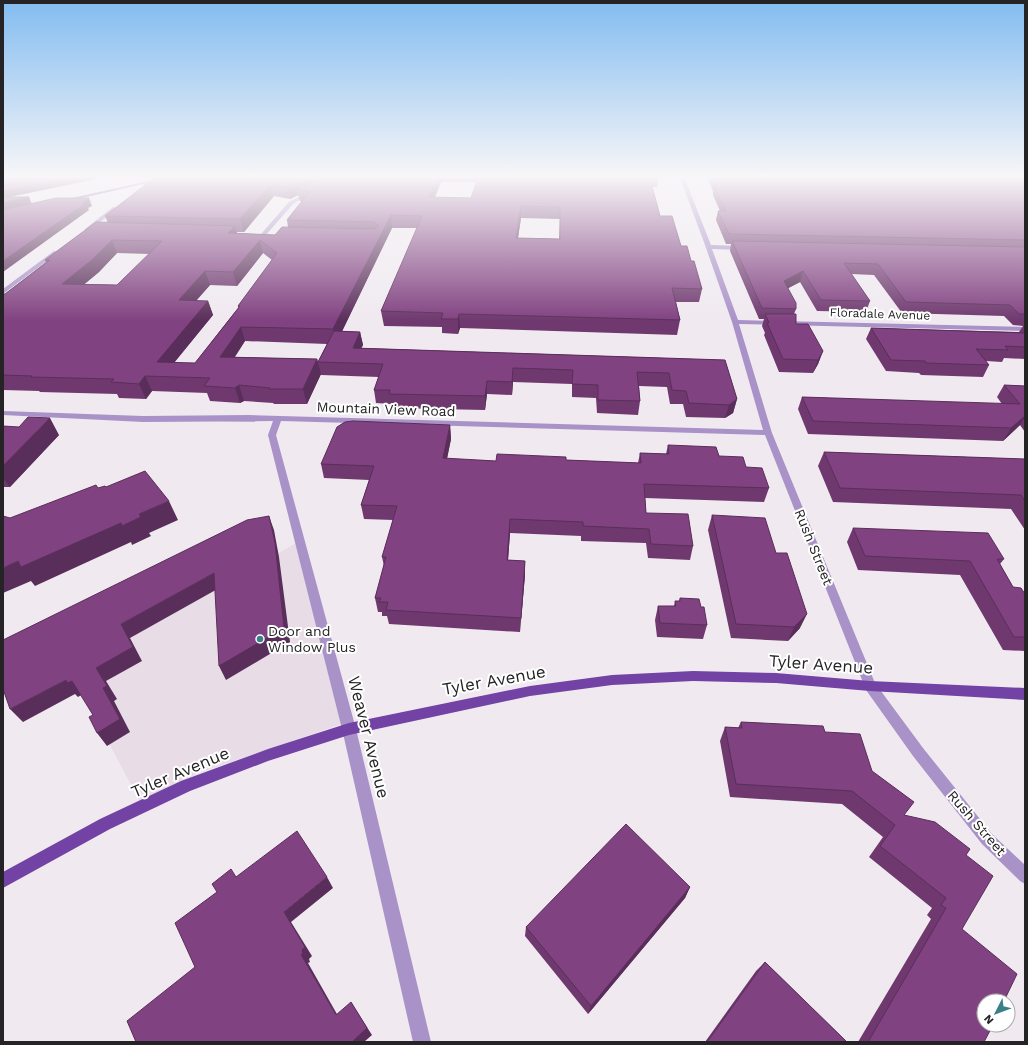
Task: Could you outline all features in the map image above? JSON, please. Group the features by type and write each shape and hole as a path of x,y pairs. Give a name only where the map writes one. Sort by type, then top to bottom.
{"main road":[{"name":"Tyler Avenue","path":"3,880 105,824 186,786 268,755 349,729 530,691 612,680 705,676 776,678 870,686 1025,694"}],"street":[{"path":"79,236 95,224"},
{"path":"270,235 261,234 271,224"},
{"name":"Rush Street","path":"700,224 735,322 768,433 870,686 918,752 987,839 1025,876"},
{"path":"85,231 93,231"},
{"path":"709,247 751,248"},
{"path":"3,292 60,250"},
{"name":"Floradale Avenue","path":"735,322 1025,329"},
{"name":"Mountain View Road","path":"3,413 143,418 278,419 768,433"},
{"name":"Weaver Avenue","path":"278,419 272,435 349,729 422,1042"}],"shaded area":[{"path":"298,542 342,724 201,772 140,802 83,694 142,661 130,638"}],"building":[{"path":"3,224 56,224 3,261"},
{"path":"94,224 235,226 228,233 275,235 282,227 374,229 379,226 376,224 387,224 333,329 241,327 220,357 317,359 303,389 269,389 270,388 239,385 235,388 204,386 210,378 145,376 139,384 111,382 114,379 3,375 3,294 50,260 45,260","holes":["112,240 162,241 117,285 62,284 93,259","260,240 277,253 238,306 240,306 195,363 157,362 208,301 179,300 205,271 233,272"]},
{"path":"419,224 518,224 516,238 560,239 560,224 674,224 681,246 687,246 691,261 694,261 702,289 672,288 680,320 459,314 458,319 441,319 443,313 381,311"},
{"path":"724,224 1025,224 1025,240 729,234"},
{"path":"732,241 1025,247 1025,314 1019,314 1010,305 906,302 878,264 844,263 870,301 821,300 803,271 784,281 796,303 796,309 762,308"},
{"path":"765,314 796,314 796,324 808,324 823,351 818,360 783,359 767,323 769,323"},
{"path":"871,328 1025,333 1025,347 1005,346 1008,350 976,349 989,365 926,363 925,361 891,360"},
{"path":"334,331 360,332 353,348 725,360 737,399 729,405 689,403 686,391 672,390 669,373 637,372 640,401 598,400 598,385 572,384 573,370 513,368 512,382 487,381 485,396 389,394 390,390 374,390 383,364 318,362"},
{"path":"1004,385 1025,386 1025,416 1011,428 813,421 802,397 1020,404"},
{"path":"28,417 50,418 3,466 3,426 19,427"},
{"path":"353,421 450,425 443,458 496,461 497,454 566,457 566,460 641,463 640,453 669,454 668,445 716,447 719,456 743,457 746,467 762,468 769,488 644,484 646,513 688,514 693,546 651,544 649,529 583,526 583,522 510,519 507,560 525,561 521,618 386,610 388,602 379,602 381,598 375,598 386,557 382,557 397,506 361,505 374,466 321,464 337,427 345,422"},
{"path":"824,452 1025,459 1025,501 1021,495 840,488"},
{"path":"145,471 169,501 139,514 141,517 122,526 121,523 21,567 18,561 3,568 3,516 10,518 96,485 98,488 106,487"},
{"path":"712,515 765,518 776,553 787,553 807,614 794,627 736,624"},
{"path":"269,516 275,543 284,628 219,666 214,573 121,624 133,647 96,668 107,686 103,688 120,719 97,733 89,717 93,715 72,681 67,683 66,680 10,709 3,689 3,640 247,520"},
{"path":"853,528 988,533 1004,559 997,559 1013,587 1021,588 1025,594 1025,637 1014,637 970,561 865,556"},
{"path":"680,598 699,599 701,607 704,607 707,625 660,623 658,606 676,606 675,601 680,601"},
{"path":"741,722 823,726 825,732 860,734 872,771 914,802 904,815 935,822 970,849 966,855 993,876 962,929 1017,974 1008,993 976,993 976,1033 989,1033 984,1042 868,1042 946,908 941,905 946,898 880,846 895,825 852,791 736,784 725,727 742,728"},
{"path":"626,824 690,887 591,1006 526,927"},
{"path":"297,831 327,877 284,912 305,947 302,950 303,953 301,955 336,1015 351,1002 367,1028 352,1042 136,1042 127,1021 195,967 175,923 217,892 212,884 231,869 236,877"},
{"path":"765,962 847,1042 707,1042"}],"place":[{"name":"Door and Window Plus","path":"260,639"}]}
